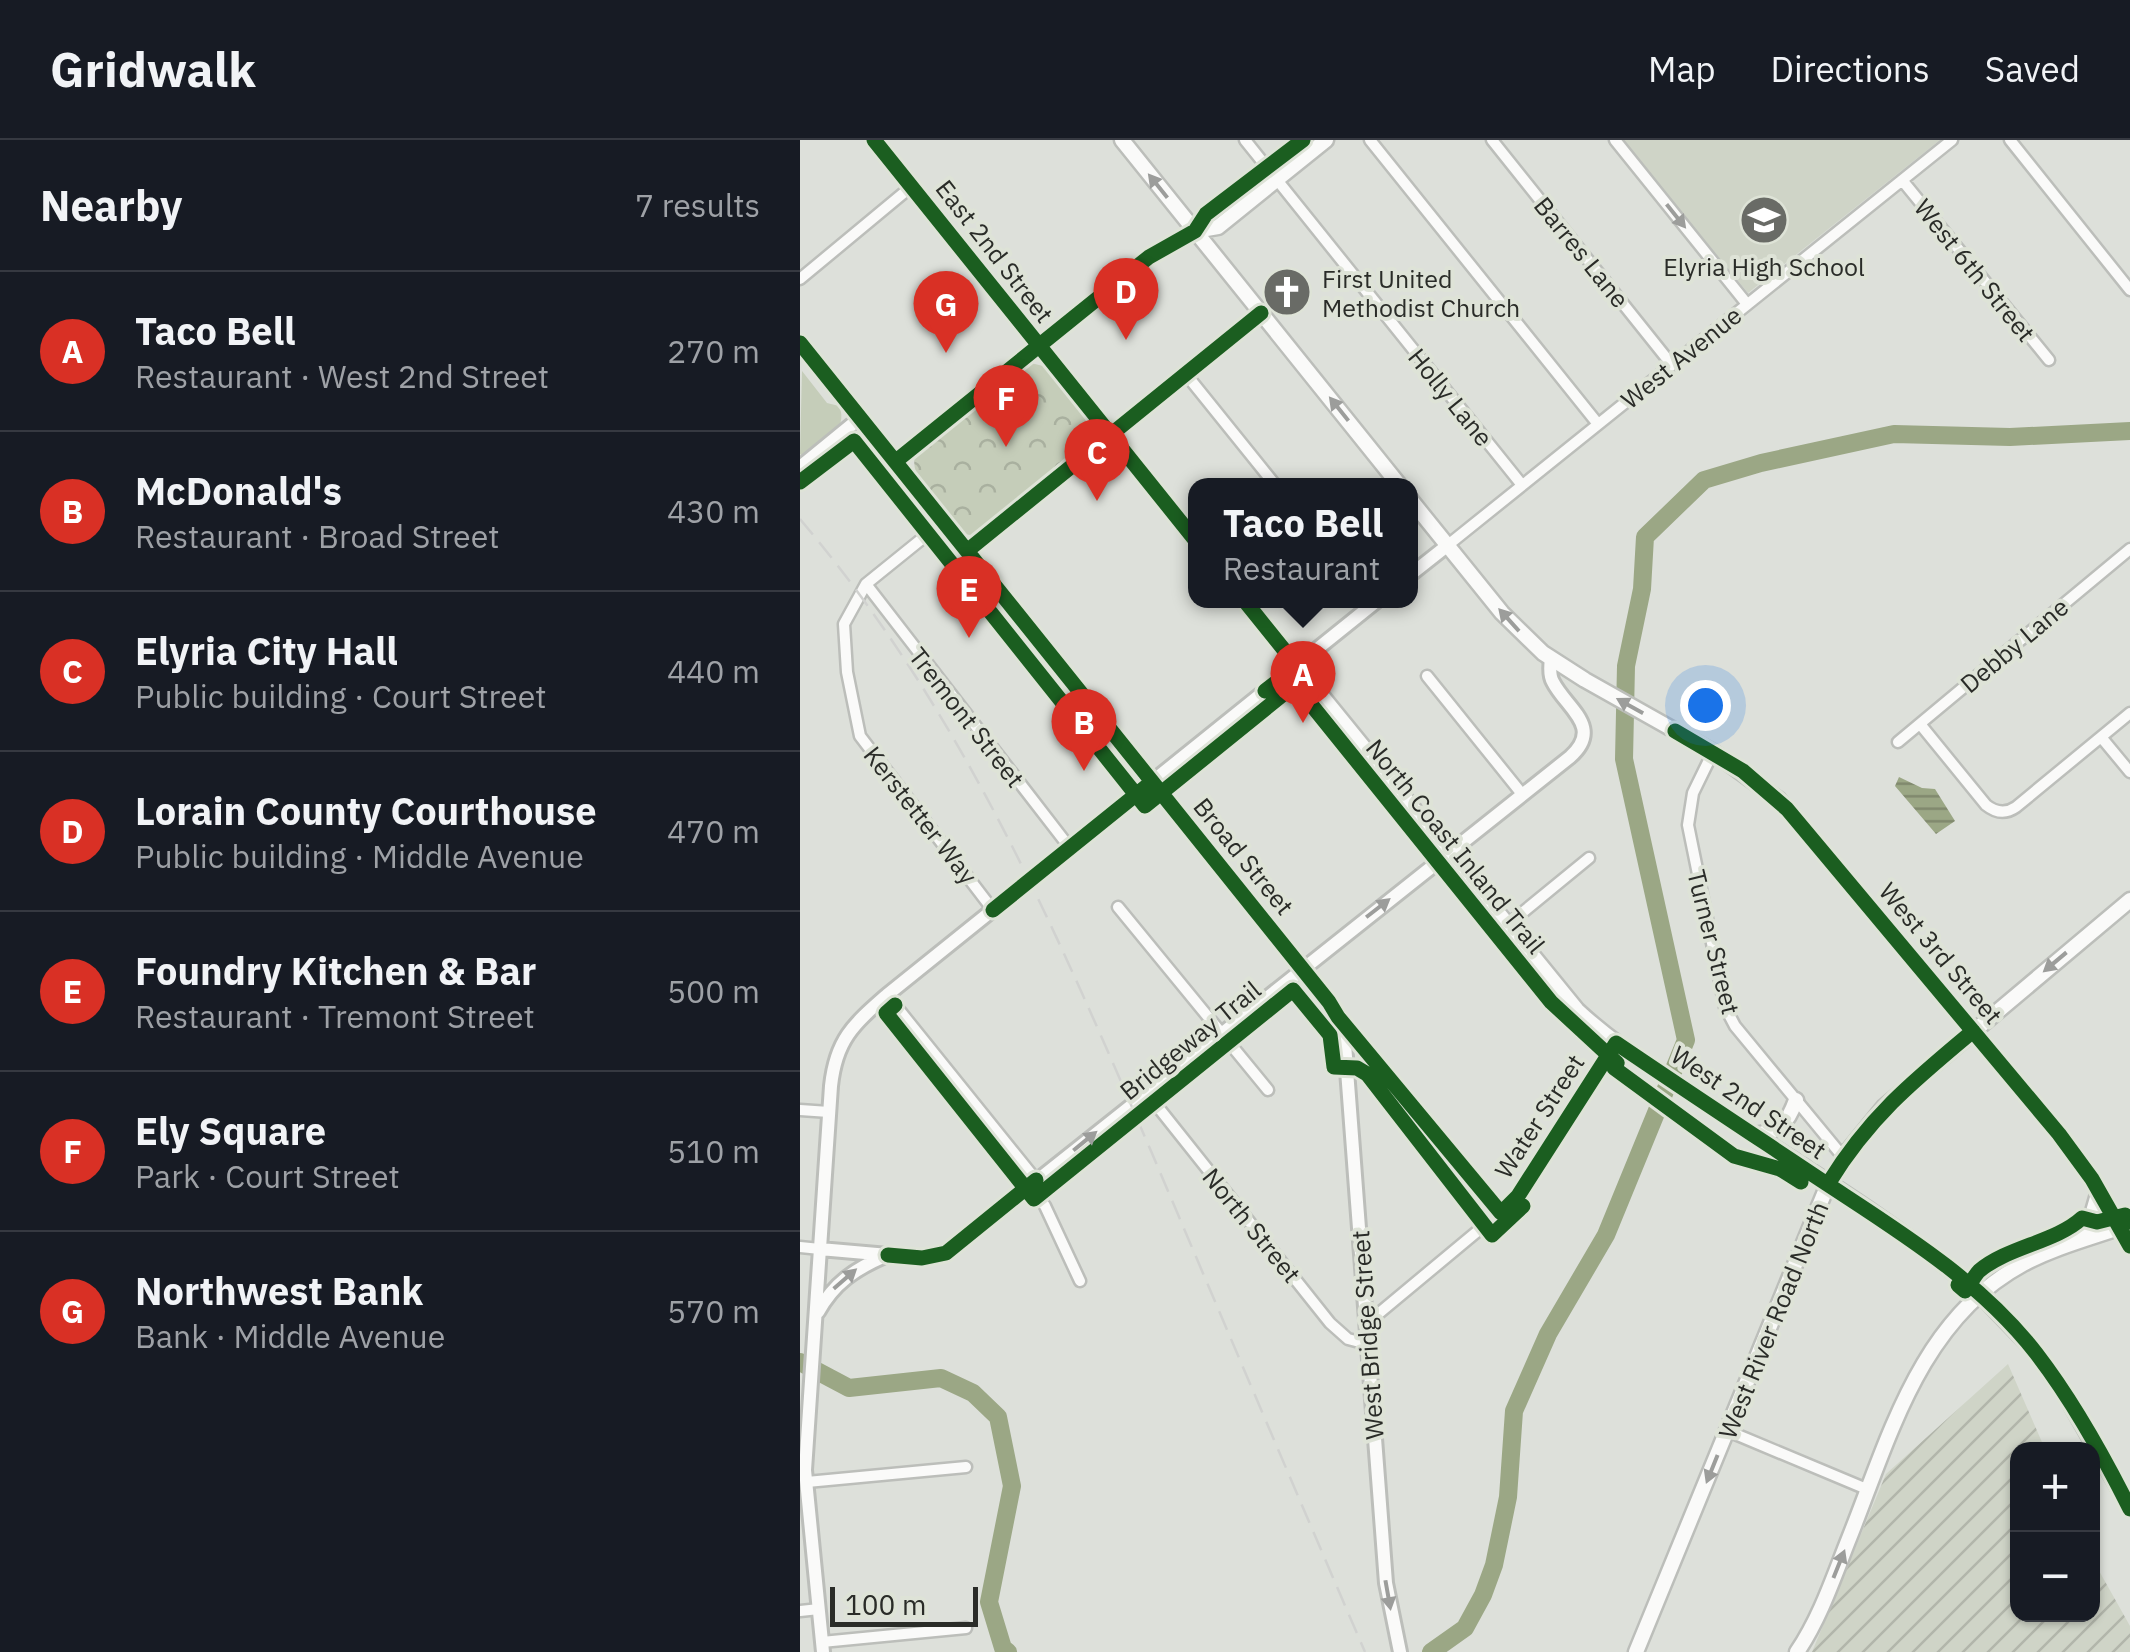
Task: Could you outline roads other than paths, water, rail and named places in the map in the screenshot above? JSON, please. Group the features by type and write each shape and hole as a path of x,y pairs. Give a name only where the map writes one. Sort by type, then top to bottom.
{"main road":[{"name":"East 2nd Street","path":"874,140 1038,346"},
{"path":"1122,140 1394,478"},
{"path":"1188,532 1038,346 1148,257 1195,231 1218,227 1303,140"},
{"path":"1272,174 1326,140"},
{"name":"West 3rd Street","path":"1418,509 1502,613 1550,658 1714,752 1764,786 2059,1134 2125,1226"},
{"name":"West 2nd Street","path":"1250,608 1576,1010 1616,1043 1938,1258 1979,1294"},
{"name":"West River Road North","path":"1636,1652 1828,1184 1844,1158 1884,1107 2130,900"},
{"path":"1753,1135 1781,1128 1796,1100"},
{"path":"2070,1244 2090,1222 2099,1191"},
{"path":"1798,1652 1820,1611 1924,1361 1950,1324 1979,1294 2022,1265 2125,1226"}],"street":[{"name":"Holly Lane","path":"1245,140 1522,485"},
{"path":"1370,140 1598,424"},
{"name":"Barres Lane","path":"1492,140 1672,365"},
{"path":"1615,140 1747,304"},
{"name":"West Avenue","path":"1418,568 1952,140"},
{"path":"2010,140 2130,290"},
{"name":"West 6th Street","path":"1902,180 2048,360"},
{"path":"800,278 912,186"},
{"path":"967,550 1261,313"},
{"name":"Broad Street","path":"800,343 1338,1017 1500,1213"},
{"path":"896,462 1038,346"},
{"path":"1185,373 1270,478"},
{"path":"800,466 860,418"},
{"name":"Kerstetter Way","path":"944,521 866,584 846,618 844,630 858,730 994,910"},
{"name":"Debby Lane","path":"1898,742 2130,549"},
{"name":"Tremont Street","path":"866,584 1070,848"},
{"path":"966,1628 822,1647 804,1507 832,1074 844,1039 854,1023 887,995 1366,608"},
{"path":"800,1246 922,1258 946,1253 1575,753 1582,738 1580,717 1552,680 1550,658"},
{"path":"1427,676 1522,794"},
{"path":"1920,724 1986,805 2000,812 2016,807 2130,713"},
{"path":"2101,737 2130,772"},
{"name":"Turner Street","path":"1714,752 1693,793 1688,825 1726,1007 1735,1026 1844,1158"},
{"path":"1506,926 1589,858"},
{"path":"1118,906 1268,1090"},
{"path":"887,995 1033,1183 1080,1281"},
{"name":"West Bridge Street","path":"1338,1017 1345,1044 1384,1561 1400,1652"},
{"name":"Water Street","path":"1366,1324 1518,1196 1616,1043"},
{"name":"North Street","path":"1146,1092 1330,1323 1348,1339 1367,1344"},
{"path":"800,1110 829,1112"},
{"name":"West 3rd Street","path":"2125,1226 2130,1246"},
{"path":"814,1317 846,1277 888,1255"},
{"name":"West 2nd Street","path":"1979,1294 2034,1351 2065,1395 2130,1509"},
{"path":"1728,1431 1869,1490"},
{"path":"807,1482 966,1467"},
{"path":"800,1610 819,1609"}],"waterway":[{"path":"1431,1652 1465,1628 1483,1595 1494,1565 1508,1497 1514,1411 1548,1334 1606,1235 1686,1040 1624,759 1626,666 1642,589 1645,537 1704,480 1761,463 1894,434 2010,437 2130,431"},
{"path":"800,1362 849,1388 941,1378 973,1393 998,1417 1012,1486 989,1602 1003,1648 1008,1652"}],"railway":[{"path":"800,519 858,592 909,667 956,743 1040,902 1365,1652"}],"place":[{"name":"Elyria High School","path":"1764,220"},
{"name":"First United Methodist Church","path":"1287,292"},
{"name":"Lorain County Courthouse","path":"1126,340"},
{"name":"Northwest Bank","path":"946,353"},
{"name":"Ely Square","path":"1006,447"},
{"name":"Elyria City Hall","path":"1097,501"},
{"name":"Foundry Kitchen & Bar","path":"969,638"},
{"name":"Taco Bell","path":"1303,723"},
{"name":"McDonald's","path":"1084,771"}]}
